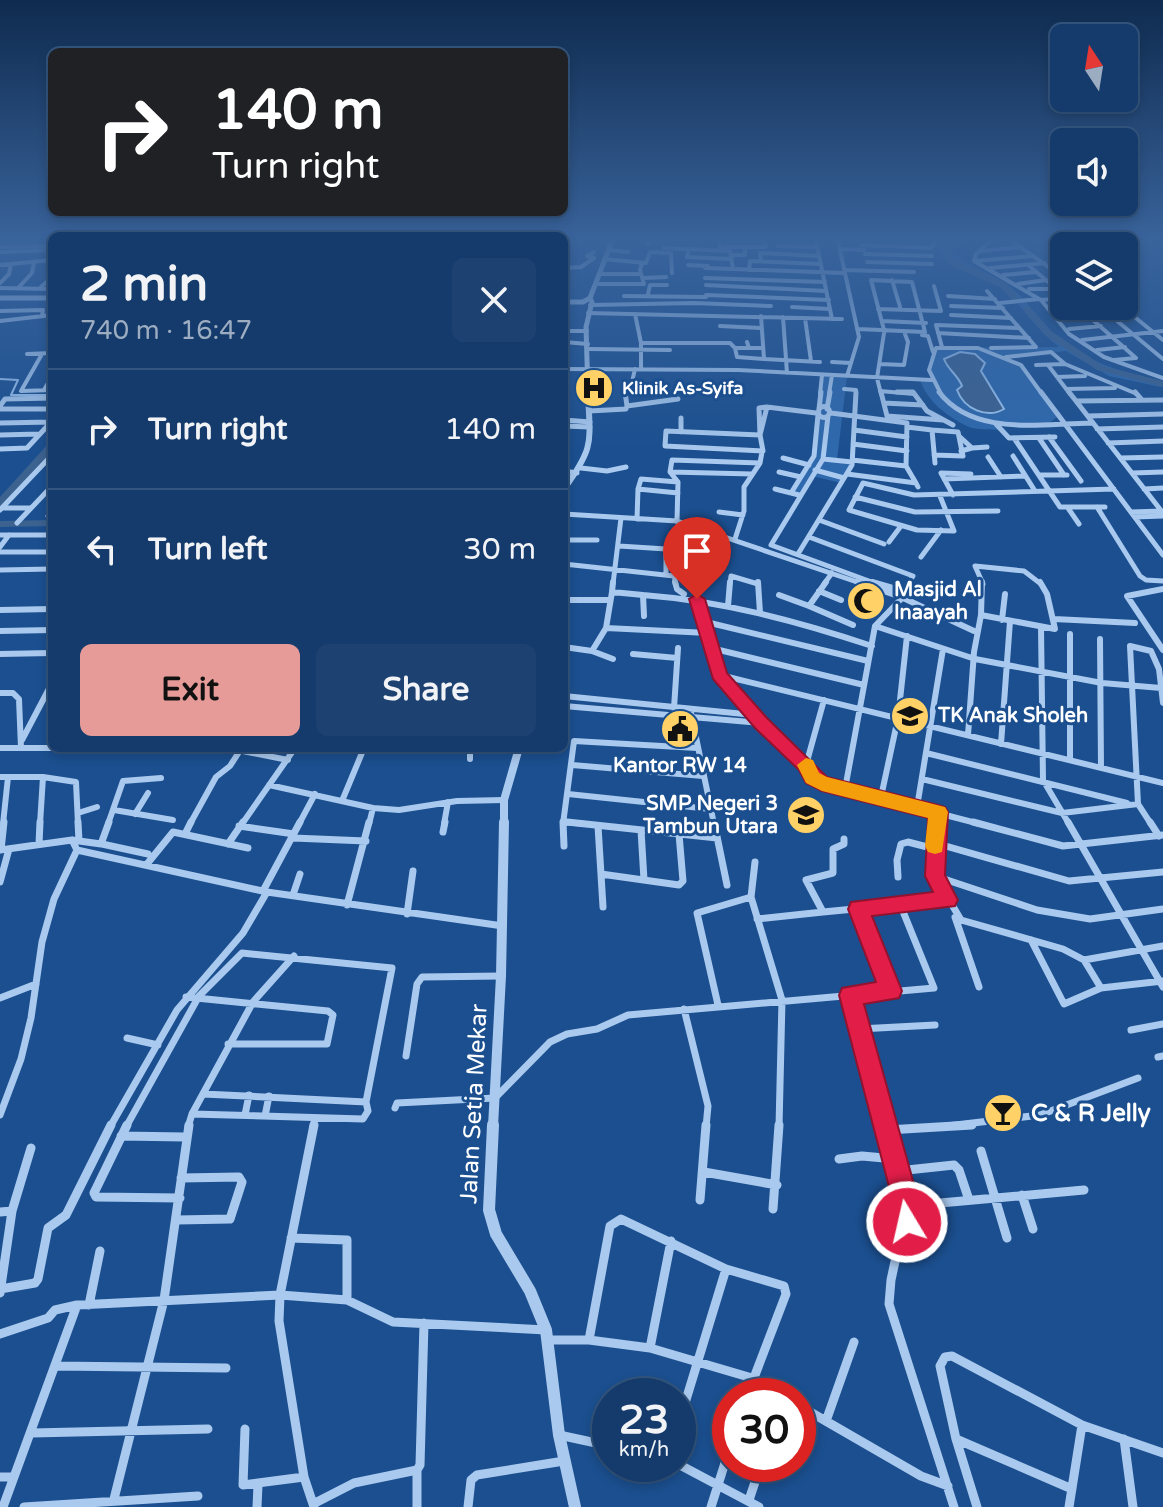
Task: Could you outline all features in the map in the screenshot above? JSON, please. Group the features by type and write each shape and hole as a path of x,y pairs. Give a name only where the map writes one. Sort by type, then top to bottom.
{"street":[{"path":"42,316 43,311"},
{"path":"568,484 589,453 589,311"},
{"path":"616,311 842,319"},
{"path":"830,311 832,319"},
{"path":"847,376 858,331 854,311"},
{"path":"879,311 884,332 877,378 888,417 943,420"},
{"path":"858,331 925,332 922,311"},
{"path":"933,352 942,347 1035,348 1006,311"},
{"path":"1050,311 1061,326 1080,342 1121,365 1163,378"},
{"path":"632,382 638,369 641,346 635,314"},
{"path":"0,321 48,315"},
{"path":"946,325 944,317 951,315 1012,318"},
{"path":"761,316 764,359"},
{"path":"783,317 789,373"},
{"path":"805,318 811,361"},
{"path":"1138,319 1163,340"},
{"path":"1062,320 1097,350 1117,360 1136,358 1093,320"},
{"path":"1115,320 1163,359"},
{"path":"882,321 926,323"},
{"path":"942,347 936,325 1019,328"},
{"path":"720,326 761,328"},
{"path":"1069,329 1101,326"},
{"path":"568,331 587,331"},
{"path":"1082,340 1163,331"},
{"path":"884,332 928,336 933,352 929,367 931,380 947,402 978,421 996,424 1068,423 1163,414"},
{"path":"938,333 1029,338"},
{"path":"880,364 904,365 908,342 905,334"},
{"path":"568,343 588,346 730,343 737,357 820,362"},
{"path":"735,348 748,345 763,348"},
{"path":"641,346 670,350"},
{"path":"1097,350 1125,347"},
{"path":"978,348 1021,365 1068,423 1163,555"},
{"path":"1006,357 1051,352 1065,364 1088,376 1136,392 1142,400"},
{"path":"27,354 48,353"},
{"path":"42,354 21,391 48,396"},
{"path":"832,362 851,363"},
{"path":"1036,365 1065,364"},
{"path":"1048,365 1162,510"},
{"path":"568,369 789,373 931,380"},
{"path":"809,537 913,576 903,591 898,592 770,543 814,456 822,375"},
{"path":"795,494 823,459 832,375"},
{"path":"1057,377 1088,376"},
{"path":"1094,378 1102,388"},
{"path":"42,394 48,383"},
{"path":"625,387 627,406"},
{"path":"1066,389 1123,387"},
{"path":"844,389 866,390"},
{"path":"798,554 852,461 856,390"},
{"path":"880,391 913,392 923,405 953,425"},
{"path":"48,392 5,399 0,408 48,409"},
{"path":"589,411 626,409 627,406 678,399"},
{"path":"1076,401 1163,400"},
{"path":"884,403 923,405"},
{"path":"760,436 666,431 665,446 763,451 759,408 767,407 904,422 907,427 906,466 917,485 815,470"},
{"path":"1049,423 1061,414"},
{"path":"681,418 681,432"},
{"path":"0,423 48,421"},
{"path":"568,423 590,424"},
{"path":"996,424 1007,438 1052,437 1081,481"},
{"path":"0,449 27,449 48,425"},
{"path":"907,427 955,430 972,448"},
{"path":"1097,429 1163,427"},
{"path":"854,430 907,437"},
{"path":"932,430 935,463"},
{"path":"0,435 39,434"},
{"path":"934,455 961,457 960,437"},
{"path":"1014,438 1060,507 1105,507"},
{"path":"1039,438 1064,475"},
{"path":"1108,443 1163,441"},
{"path":"853,444 907,451"},
{"path":"961,451 987,447"},
{"path":"735,539 743,515 744,487 760,463 762,452"},
{"path":"1013,456 1035,491"},
{"path":"988,457 1001,477"},
{"path":"1120,458 1163,457"},
{"path":"783,458 809,465"},
{"path":"1,509 48,459"},
{"path":"823,459 906,466"},
{"path":"619,546 683,549 678,521 678,482 670,472 672,460 760,463"},
{"path":"42,465 48,465"},
{"path":"568,471 607,471 626,467"},
{"path":"670,472 752,474"},
{"path":"779,472 801,477"},
{"path":"953,495 941,472 974,474 978,478 1025,476"},
{"path":"1132,473 1163,472"},
{"path":"1039,475 1076,475"},
{"path":"637,519 639,480 678,482"},
{"path":"940,496 954,531 917,530 849,512 863,483 913,495 940,496 1114,489"},
{"path":"1144,489 1163,488"},
{"path":"638,489 678,493"},
{"path":"775,489 795,494"},
{"path":"17,523 48,490"},
{"path":"44,494 48,494"},
{"path":"855,497 915,512 998,511"},
{"path":"1097,507 1140,576 1146,580 1163,581"},
{"path":"1,509 30,508"},
{"path":"1068,508 1079,524"},
{"path":"1133,514 1162,510"},
{"path":"719,512 743,515"},
{"path":"568,514 678,521 903,597 974,631"},
{"path":"592,651 606,628 621,518"},
{"path":"819,520 886,543 901,526"},
{"path":"917,530 934,540"},
{"path":"921,557 941,530"},
{"path":"0,535 48,535"},
{"path":"9,535 0,550 48,552"},
{"path":"568,540 597,540"},
{"path":"666,549 666,575"},
{"path":"568,564 615,567 674,576 677,589 686,597"},
{"path":"968,735 975,659 974,631 981,615 984,586 975,566 1024,571 1042,581 1055,630 981,615"},
{"path":"0,570 48,569"},
{"path":"809,606 832,573"},
{"path":"728,606 731,576 755,579 758,582 760,613"},
{"path":"1163,598 1160,589 1127,596 1163,650"},
{"path":"819,591 841,600"},
{"path":"612,592 697,599 760,613 872,646"},
{"path":"1002,620 1005,594"},
{"path":"643,595 644,616"},
{"path":"779,595 853,625"},
{"path":"845,789 875,626 903,597"},
{"path":"697,599 719,675 761,723 806,765 815,780 1063,846 1161,835"},
{"path":"568,600 610,600"},
{"path":"0,610 48,609"},
{"path":"1054,619 1135,623"},
{"path":"1001,744 1010,621"},
{"path":"706,622 868,661"},
{"path":"875,626 975,659 1102,683 1161,688"},
{"path":"1031,940 1064,1004 1101,988 1162,984 1043,780 1041,627"},
{"path":"606,628 708,633"},
{"path":"0,631 48,630"},
{"path":"1070,634 1070,760"},
{"path":"881,797 898,718 907,636"},
{"path":"1100,639 1101,768"},
{"path":"1134,804 1131,645 1151,651 1159,669 1163,703"},
{"path":"568,648 592,651 613,659"},
{"path":"674,708 678,648"},
{"path":"711,648 864,685"},
{"path":"917,807 943,649"},
{"path":"0,654 48,653"},
{"path":"633,654 677,658"},
{"path":"719,675 1163,783"},
{"path":"22,744 48,691"},
{"path":"0,693 18,697 22,744"},
{"path":"568,696 674,708 761,723"},
{"path":"806,765 824,700"},
{"path":"568,706 754,715"},
{"path":"691,713 727,885"},
{"path":"564,846 563,822 573,744 577,740 697,748"},
{"path":"0,748 22,744 48,747"},
{"path":"186,832 216,777 230,766 239,752 288,760"},
{"path":"228,844 293,752"},
{"path":"342,801 362,752"},
{"path":"470,752 470,759"},
{"name":"Jalan Setia Mekar","path":"518,752 504,800 503,926 489,1195 492,1222 502,1246 530,1291 547,1335 559,1435 575,1507"},
{"path":"926,753 1134,804 1161,835"},
{"path":"572,765 703,776"},
{"path":"0,882 4,777 43,777 76,782 76,844 54,899 21,1059 0,1115"},
{"path":"39,844 43,777"},
{"path":"102,844 127,779 161,778"},
{"path":"922,779 1062,813 1134,804"},
{"path":"269,785 373,808 411,809 448,802 504,800"},
{"path":"135,814 148,793"},
{"path":"31,1148 12,1211 0,1290 37,1282 48,1228 66,1215 111,1125 158,1045 192,996 243,933 315,794"},
{"path":"568,794 710,809"},
{"path":"443,832 448,802"},
{"path":"78,813 97,807"},
{"path":"347,905 373,808"},
{"path":"114,810 173,820"},
{"path":"938,812 935,876 949,903 979,987"},
{"path":"563,822 717,838"},
{"path":"239,826 276,829 294,836 366,841"},
{"path":"598,826 603,907"},
{"path":"641,830 644,880"},
{"path":"147,864 170,833 186,832 248,848"},
{"path":"601,874 682,884 679,834"},
{"path":"823,912 806,880 807,877 833,873 833,850 844,844 844,839"},
{"path":"898,877 897,860 901,844 908,842 935,846 1069,881 1163,872"},
{"path":"3,850 39,844 102,844 148,854"},
{"path":"76,844 265,892 503,926"},
{"path":"755,862 751,897 782,1000 777,1185 773,1209"},
{"path":"407,914 413,871"},
{"path":"293,895 300,874"},
{"path":"935,876 1037,910 1090,919 1163,909"},
{"path":"718,1005 697,913 751,897"},
{"path":"757,919 900,904 949,903"},
{"path":"949,903 961,920 1063,949 1084,960 1101,988"},
{"path":"395,1108 397,1103 495,1098 559,1036 597,1029 628,1015 934,988 900,904"},
{"path":"858,909 891,991"},
{"path":"1084,960 1163,946"},
{"path":"180,1198 96,1197 95,1188 192,996 239,954 294,956 392,968 366,1102 367,1116 358,1120 192,1114"},
{"path":"114,1499 164,1300 180,1198 185,1137 192,1114 253,1002 294,956"},
{"path":"406,1056 417,984 422,977 501,976"},
{"path":"0,998 36,984"},
{"path":"850,995 907,1206 906,1232 892,1280 889,1304 954,1507"},
{"path":"192,996 330,1012 333,1015 330,1041 322,1045 228,1044"},
{"path":"684,1009 708,1106 700,1200"},
{"path":"1131,1030 1163,1024"},
{"path":"859,1029 935,1025"},
{"path":"127,1038 158,1045"},
{"path":"887,1130 972,1125 1040,1115 1138,1078"},
{"path":"203,1094 366,1102"},
{"path":"245,1115 249,1095"},
{"path":"265,1116 269,1096"},
{"path":"315,1118 280,1295 279,1331 292,1391 304,1477 314,1506 354,1483 417,1470"},
{"path":"121,1136 185,1137"},
{"path":"981,1151 1007,1238"},
{"path":"839,1159 862,1156 895,1159"},
{"path":"898,1171 954,1165 959,1170 969,1200"},
{"path":"704,1172 777,1185"},
{"path":"177,1220 230,1219 242,1182 239,1177 181,1178"},
{"path":"907,1206 1084,1190"},
{"path":"1022,1195 1033,1229"},
{"path":"0,1212 12,1211"},
{"path":"0,1334 44,1319 55,1310 77,1305 280,1295 347,1300 386,1320 650,1348 752,1378 786,1291 780,1283 726,1269 621,1219 612,1222 589,1340"},
{"path":"291,1238 347,1240 350,1252 347,1300"},
{"path":"650,1348 671,1241"},
{"path":"89,1305 100,1251"},
{"path":"695,1378 726,1269"},
{"path":"3,1507 77,1305"},
{"path":"417,1507 417,1470 422,1454 424,1323"},
{"path":"826,1421 854,1342"},
{"path":"977,1507 956,1439 940,1366 945,1357 952,1356 1082,1425 1163,1453"},
{"path":"55,1366 226,1368"},
{"path":"816,1415 921,1476 948,1486"},
{"path":"1069,1507 1082,1425"},
{"path":"32,1433 208,1429"},
{"path":"245,1429 243,1485 304,1477"},
{"path":"559,1435 592,1442"},
{"path":"956,1439 1072,1489"},
{"path":"1124,1439 1133,1507"},
{"path":"468,1507 469,1484 477,1475 567,1461"},
{"path":"696,1473 756,1505 759,1482"},
{"path":"0,1477 13,1477"},
{"path":"711,1507 718,1484"},
{"path":"257,1507 258,1485"},
{"path":"24,1507 198,1496"}],"shaded area":[{"path":"1024,311 1034,311 1051,331 1076,351 1103,364 1163,382 1161,387 1109,376 1066,351 1008,358 1021,365 1061,414 1049,423 997,424 1001,430 972,428 961,423 939,408 923,387 920,379 930,379 930,357 936,348 1059,347","holes":["960,352 981,357 984,380 1002,404 988,414 971,407 958,376 944,362"]},
{"path":"960,352 975,354 985,363 981,371 1004,409 984,412 970,407 960,397 957,390 962,386 944,359"},
{"path":"822,375 847,376 837,460 852,462 841,483 812,476 799,495 791,493 814,456"}],"waterway":[{"path":"1029,311 1048,333 1100,368 1163,384"},
{"path":"0,379 18,380 11,395 48,395"},
{"path":"0,503 48,450"},
{"path":"0,524 48,523"}],"slow traffic":[{"path":"806,765 813,778 822,783 938,812 935,846"}],"place":[{"name":"Klinik As-Syifa","path":"594,388"},
{"name":"Masjid Al Inaayah","path":"866,601"},
{"name":"TK Anak Sholeh","path":"910,716"},
{"name":"Kantor RW 14","path":"680,729"},
{"name":"SMP Negeri 3 Tambun Utara","path":"806,815"},
{"name":"C & R Jelly","path":"1003,1113"}],"route":[{"path":"697,599 719,675 761,723 806,765 813,778 822,783 938,812 935,876 948,900 858,909 891,991 850,995 907,1206 907,1222"}]}
